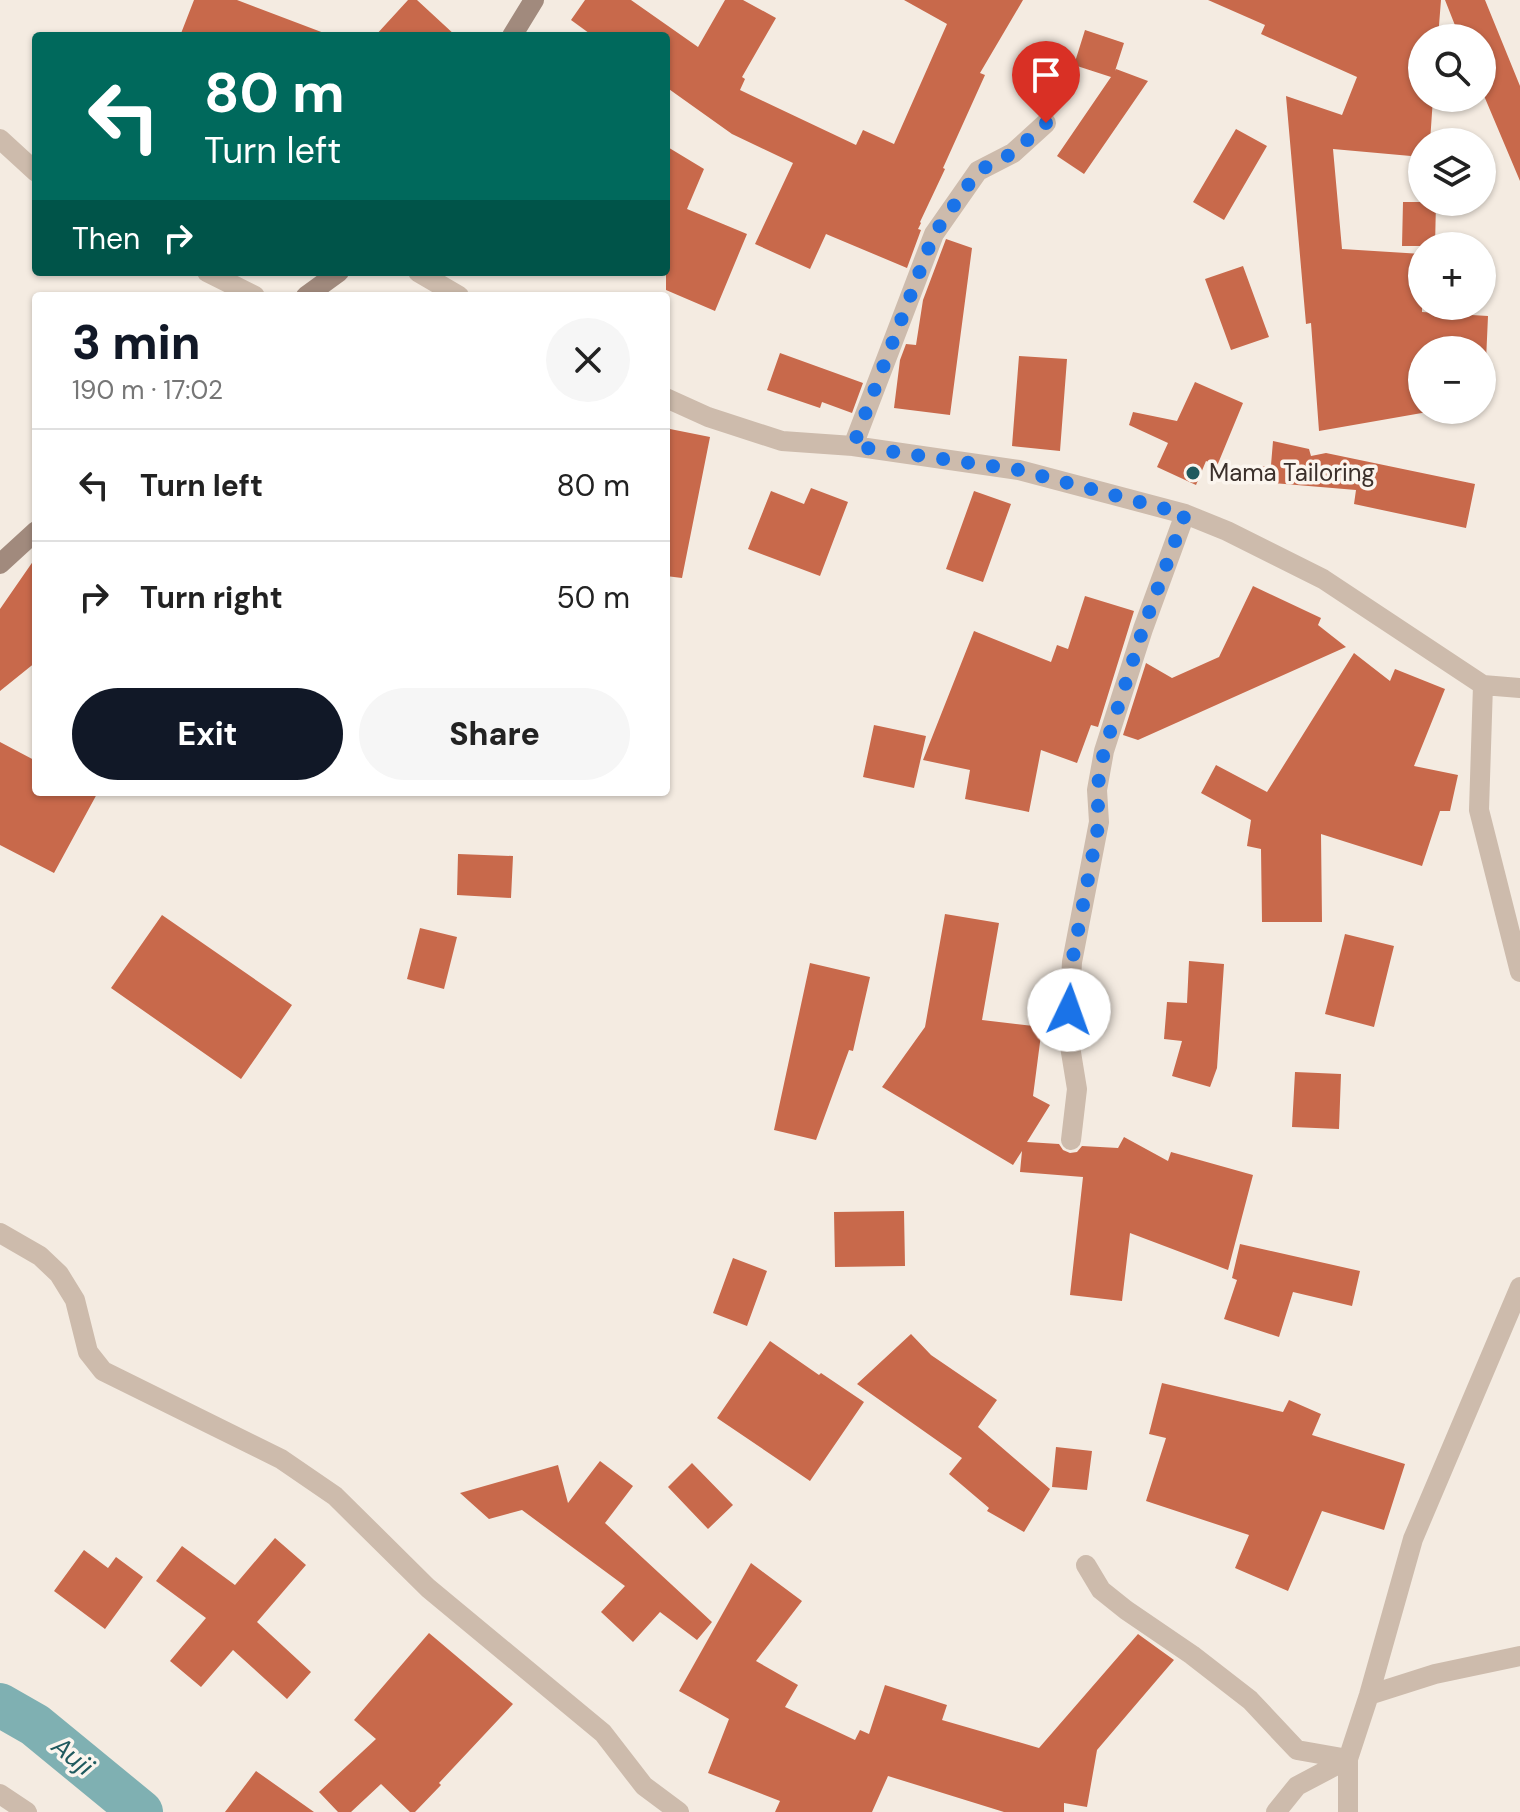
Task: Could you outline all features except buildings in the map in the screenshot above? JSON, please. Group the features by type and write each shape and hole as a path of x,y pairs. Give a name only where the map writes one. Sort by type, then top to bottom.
{"street":[{"path":"514,32 534,0"},
{"path":"853,446 934,234 978,171 1013,153 1046,123"},
{"path":"0,139 32,168"},
{"path":"215,276 247,292"},
{"path":"312,292 334,276"},
{"path":"425,276 452,292"},
{"path":"670,400 708,417 782,441 853,446 1019,470 1185,514 1227,531 1323,579 1483,685 1520,688"},
{"path":"1071,1140 1077,1089 1068,1034 1072,962 1099,822 1097,790 1104,751 1143,629 1185,514"},
{"path":"0,564 32,535"},
{"path":"1483,685 1479,810 1520,972"},
{"path":"0,1233 40,1256 59,1274 75,1300 88,1352 103,1371 281,1459 335,1496 428,1588 603,1733 644,1786 679,1812"},
{"path":"1348,1812 1348,1759 1413,1539 1520,1287"},
{"path":"1086,1565 1101,1590 1250,1700 1297,1750 1348,1759"},
{"path":"1369,1695 1435,1674 1520,1656"},
{"path":"1276,1812 1297,1786 1348,1759"},
{"path":"0,1794 27,1812"}],"waterway":[{"name":"Auji","path":"0,1705 35,1725 141,1812"}],"place":[{"name":"Mama Tailoring","path":"1193,473"}],"route":[{"path":"1046,123 1013,153 978,171 934,234 853,446 1019,470 1185,514 1143,629 1104,751 1097,790 1099,822 1072,962 1069,1010"}]}
